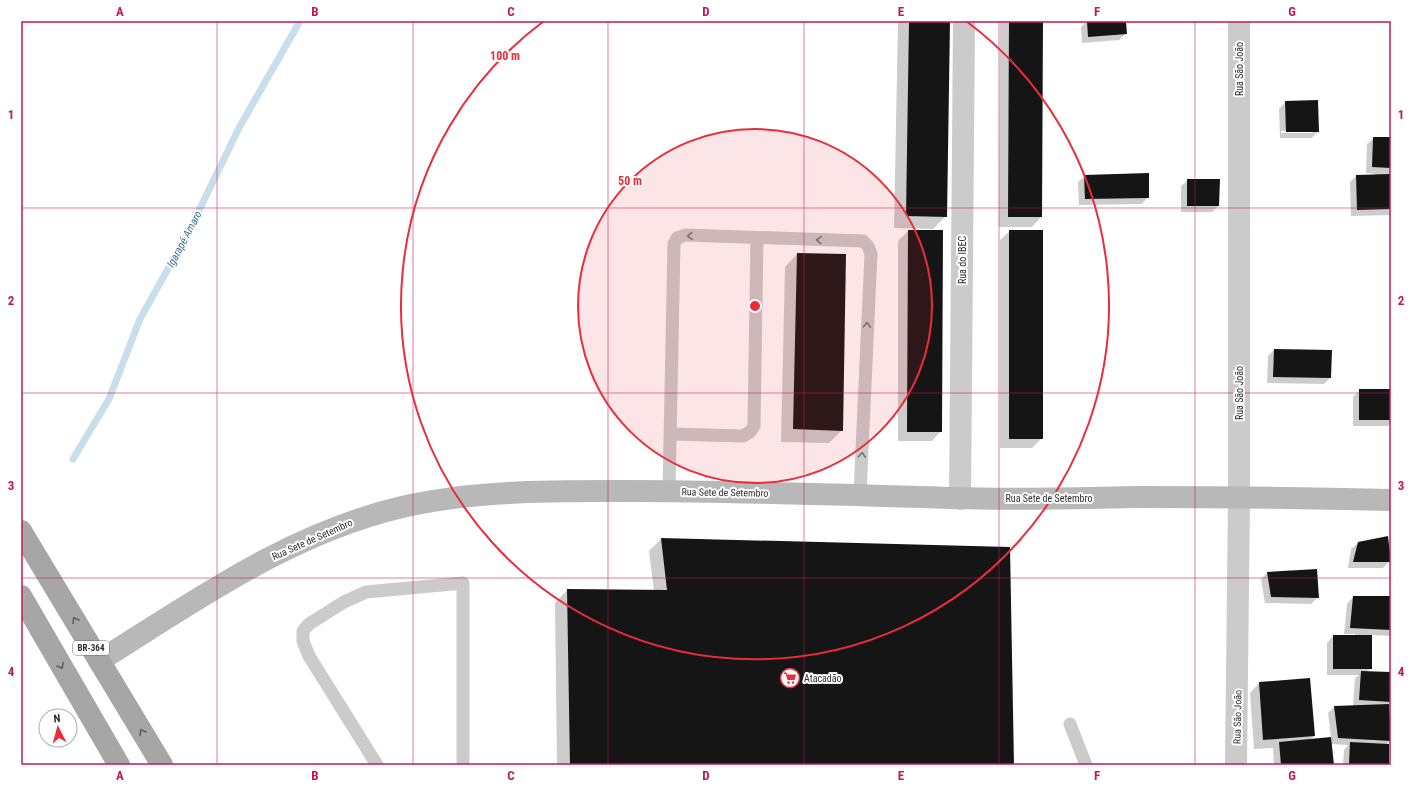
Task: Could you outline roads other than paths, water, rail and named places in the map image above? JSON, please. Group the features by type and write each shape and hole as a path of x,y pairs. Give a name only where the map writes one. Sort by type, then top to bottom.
{"main road":[{"name":"BR-364","path":"21,531 162,765"},
{"path":"21,596 119,765"}],"street":[{"name":"Rua do IBEC","path":"960,498 964,21"},
{"name":"Rua São João","path":"1236,765 1239,497 1239,21"},
{"name":"Rua Sete de Setembro","path":"99,661 225,582 285,549 346,523 402,507 470,496 541,491 669,491 860,494 960,498 1239,497 1391,500"}],"lane":[{"path":"669,491 674,244 677,238 685,235 863,241 868,246 871,254 860,494"},
{"path":"671,434 743,436 750,432 754,426 757,238"},
{"path":"377,765 309,656 303,641 303,631 309,624 344,602 366,592 463,583 463,765"},
{"path":"1070,724 1086,765"}],"waterway":[{"name":"Igarapé Amaro","path":"73,459 109,399 140,319 188,233 239,128 300,21"}],"place":[{"name":"Atacadão","path":"790,678"}]}
